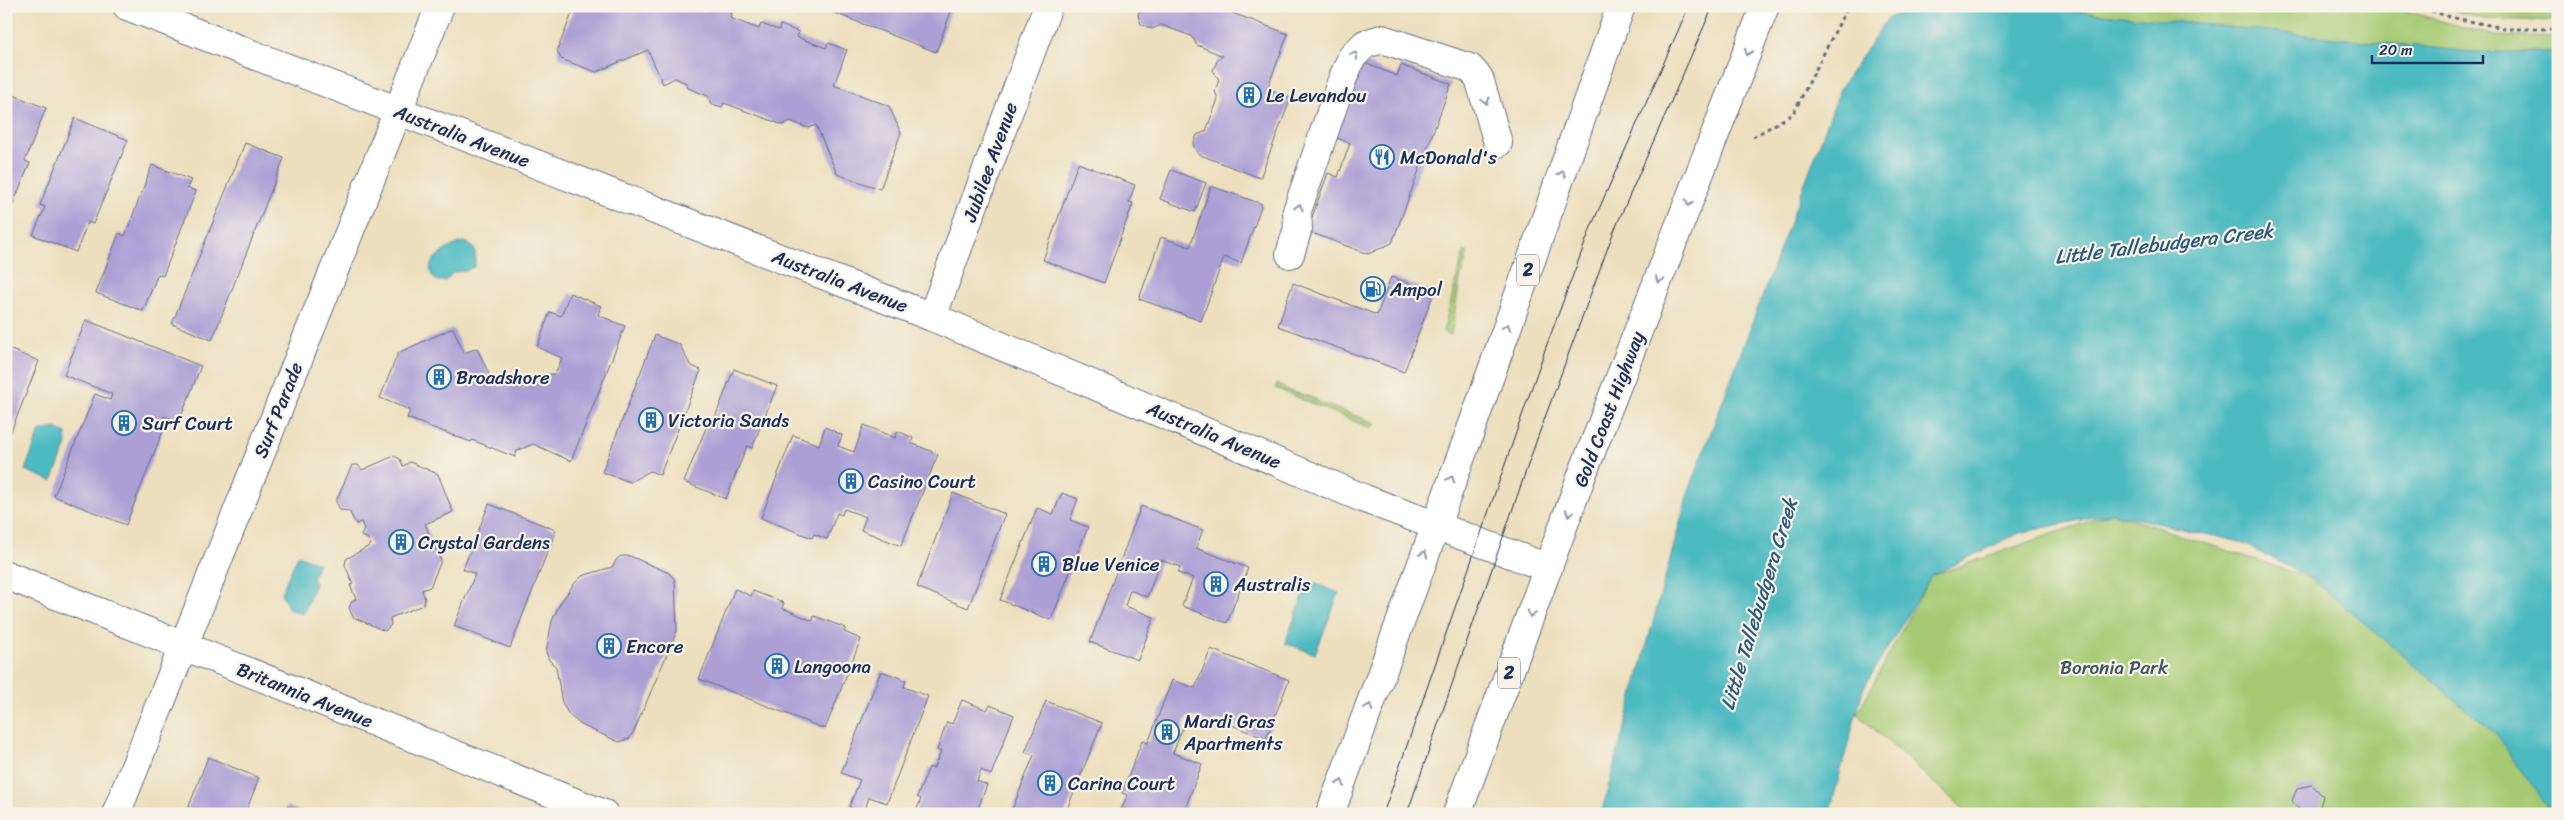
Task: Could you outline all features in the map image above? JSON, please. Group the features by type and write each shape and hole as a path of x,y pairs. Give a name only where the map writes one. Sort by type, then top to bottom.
{"main road":[{"name":"Australia Avenue","path":"128,6 932,317 1356,495 1548,568"},
{"name":"Surf Parade","path":"116,814 440,6"},
{"name":"Jubilee Avenue","path":"932,317 1048,6"},
{"name":"2","path":"1330,814 1434,525 1473,424 1621,6"},
{"name":"Gold Coast Highway","path":"1458,814 1548,568 1765,6"},
{"path":"1290,254 1298,228 1297,211 1342,80 1352,57 1366,44 1382,39 1470,68 1479,78 1498,143"},
{"name":"Britannia Avenue","path":"6,575 604,814"}],"path":[{"path":"1753,137 1793,114 1848,6"},
{"path":"2416,6 2450,17 2508,29 2558,29"}],"green space":[{"path":"2024,6 2388,6 2495,36 2558,38 2558,52 2472,52"},
{"path":"2438,6 2558,6 2558,21 2483,19"},
{"path":"1464,251 1468,253 1460,279 1451,335 1443,332"},
{"path":"1278,383 1286,390 1313,398 1320,403 1376,423 1371,428 1275,388"},
{"name":"Boronia Park","path":"2113,513 2311,578 2495,733 2553,814 1969,814 1857,714 1931,576"}],"water":[{"name":"Little Tallebudgera Creek","path":"1922,6 2024,6 2472,52 2558,52 2558,814 2553,814 2495,733 2311,578 2240,542 2113,513 2019,533 1931,576 1863,689 1829,814 1601,814 1688,493 1841,87 1888,18"},
{"path":"463,242 468,243 475,250 475,266 466,271 454,272 445,281 437,281 432,275 430,268 432,262 450,247"},
{"path":"56,428 66,434 67,444 52,481 25,470 40,431"},
{"path":"298,555 318,563 312,578 315,584 303,614 289,609 281,593"},
{"path":"1309,581 1339,593 1315,654 1285,643"}],"building":[{"path":"575,6 655,6 660,8 661,6 699,6 711,11 713,6 717,6 732,12 730,18 759,29 761,24 779,30 780,25 799,32 797,37 826,48 828,43 847,50 834,85 889,106 901,133 880,189 837,174 816,125 808,128 790,121 783,125 724,103 722,107 711,104 708,96 688,88 686,83 675,78 663,84 648,50 596,72 561,59 557,51"},
{"path":"816,6 953,6 936,52"},
{"name":"Le Levandou","path":"1141,6 1232,6 1230,12 1288,34 1267,89 1291,98 1260,178 1198,154 1193,145 1197,135 1206,131 1218,99 1215,91 1219,80 1213,70 1218,59 1223,56 1197,45 1191,36 1161,25 1152,29 1141,24 1138,15"},
{"path":"1360,61 1397,76 1401,65 1451,84 1392,243 1368,254 1307,231 1328,173 1338,177 1350,143 1329,135"},
{"path":"6,92 46,108 25,161 30,163 6,221"},
{"path":"75,118 128,140 93,224 88,222 76,252 33,235 45,207 40,205"},
{"path":"245,143 284,158 212,340 172,324"},
{"path":"1078,163 1135,185 1129,202 1133,203 1104,283 1043,260"},
{"path":"152,165 191,180 187,188 196,191 163,276 158,274 143,311 96,293 119,233 125,236"},
{"path":"1171,170 1206,183 1195,212 1160,199"},
{"path":"1211,186 1262,204 1241,263 1224,257 1201,321 1139,299 1161,237 1190,247"},
{"path":"1391,277 1434,292 1404,372 1278,326 1293,283 1377,315"},
{"name":"Broadshore","path":"570,293 601,306 598,315 625,326 571,461 533,444 517,451 515,457 407,418 410,410 380,398 398,353 453,328 464,353 477,348 493,383 499,378 510,378 522,388 545,374 555,374 562,358 537,347 550,312 561,316"},
{"name":"Surf Court","path":"86,320 201,366 179,422 164,416 162,421 166,423 126,525 54,496 95,394 110,400 112,394 64,375"},
{"name":"Victoria Sands","path":"655,335 680,345 690,365 701,370 660,475 650,471 630,482 602,472"},
{"path":"6,348 39,361 6,444"},
{"path":"734,369 777,386 752,448 747,446 726,499 684,482 710,418 714,420"},
{"name":"Casino Court","path":"864,425 895,438 898,431 913,438 911,443 938,454 901,546 861,530 866,517 844,509 842,515 837,513 827,539 814,534 812,538 761,518 793,435 819,445 825,427 842,435 838,446 854,452"},
{"name":"Crystal Gardens","path":"394,456 400,459 403,466 410,462 438,474 453,512 425,524 441,561 430,587 422,590 425,599 423,605 390,618 391,625 385,631 353,617 349,608 352,601 356,599 350,585 353,584 345,565 346,559 371,545 368,539 361,536 364,529 361,522 356,524 349,511 340,510 336,501 352,465 358,465 362,470"},
{"path":"953,493 1005,514 968,608 917,587"},
{"name":"Blue Venice","path":"1062,493 1078,499 1070,520 1088,527 1051,620 1000,600 1037,508 1053,514"},
{"path":"489,504 556,530 510,648 454,626 475,574 463,569"},
{"name":"Australis","path":"1141,506 1203,530 1196,548 1248,568 1227,623 1182,606 1193,578 1178,573 1180,567 1161,560 1147,597 1130,590 1125,606 1154,617 1138,660 1090,642"},
{"name":"Encore","path":"621,556 630,556 669,573 675,580 677,631 634,731 629,739 619,742 581,725 569,715 562,703 556,667 549,660 546,652 552,621 560,603 574,584 582,576 612,567"},
{"name":"Langoona","path":"735,589 751,596 753,591 784,603 782,608 813,621 814,616 846,628 844,632 861,639 825,729 699,679"},
{"name":"Mardi Gras Apartments","path":"1211,649 1289,680 1266,739 1217,719 1215,725 1195,717 1186,719 1173,753 1202,764 1183,814 1120,814 1127,795 1122,793 1142,741 1148,743 1172,680 1195,688"},
{"path":"881,671 906,680 904,687 928,696 887,803 869,797 864,813 849,807 860,780 841,773"},
{"path":"962,700 987,710 990,705 1014,715 991,775 981,770 977,781 987,785 976,814 915,814 921,799 917,797 929,767 933,769 941,752 937,750 947,722 952,724"},
{"name":"Carina Court","path":"1046,701 1102,723 1065,814 1016,814 1011,812 1034,755 1025,752"},
{"path":"208,757 259,778 245,814 186,814"},
{"path":"2312,785 2323,796 2319,810 2303,814 2292,801 2297,788"},
{"path":"287,806 307,814 284,814"}],"tram line":[{"path":"1383,814 1546,347 1591,227 1689,6"},
{"path":"1407,814 1537,439 1614,231 1713,6"}],"place":[{"name":"Le Levandou","path":"1249,95"},
{"name":"McDonald's","path":"1382,157"},
{"name":"Ampol","path":"1373,289"},
{"name":"Broadshore","path":"439,377"},
{"name":"Victoria Sands","path":"651,420"},
{"name":"Surf Court","path":"124,423"},
{"name":"Casino Court","path":"851,481"},
{"name":"Crystal Gardens","path":"401,542"},
{"name":"Blue Venice","path":"1044,564"},
{"name":"Australis","path":"1216,584"},
{"name":"Encore","path":"609,646"},
{"name":"Langoona","path":"777,666"},
{"name":"Mardi Gras Apartments","path":"1167,732"},
{"name":"Carina Court","path":"1050,783"}]}
